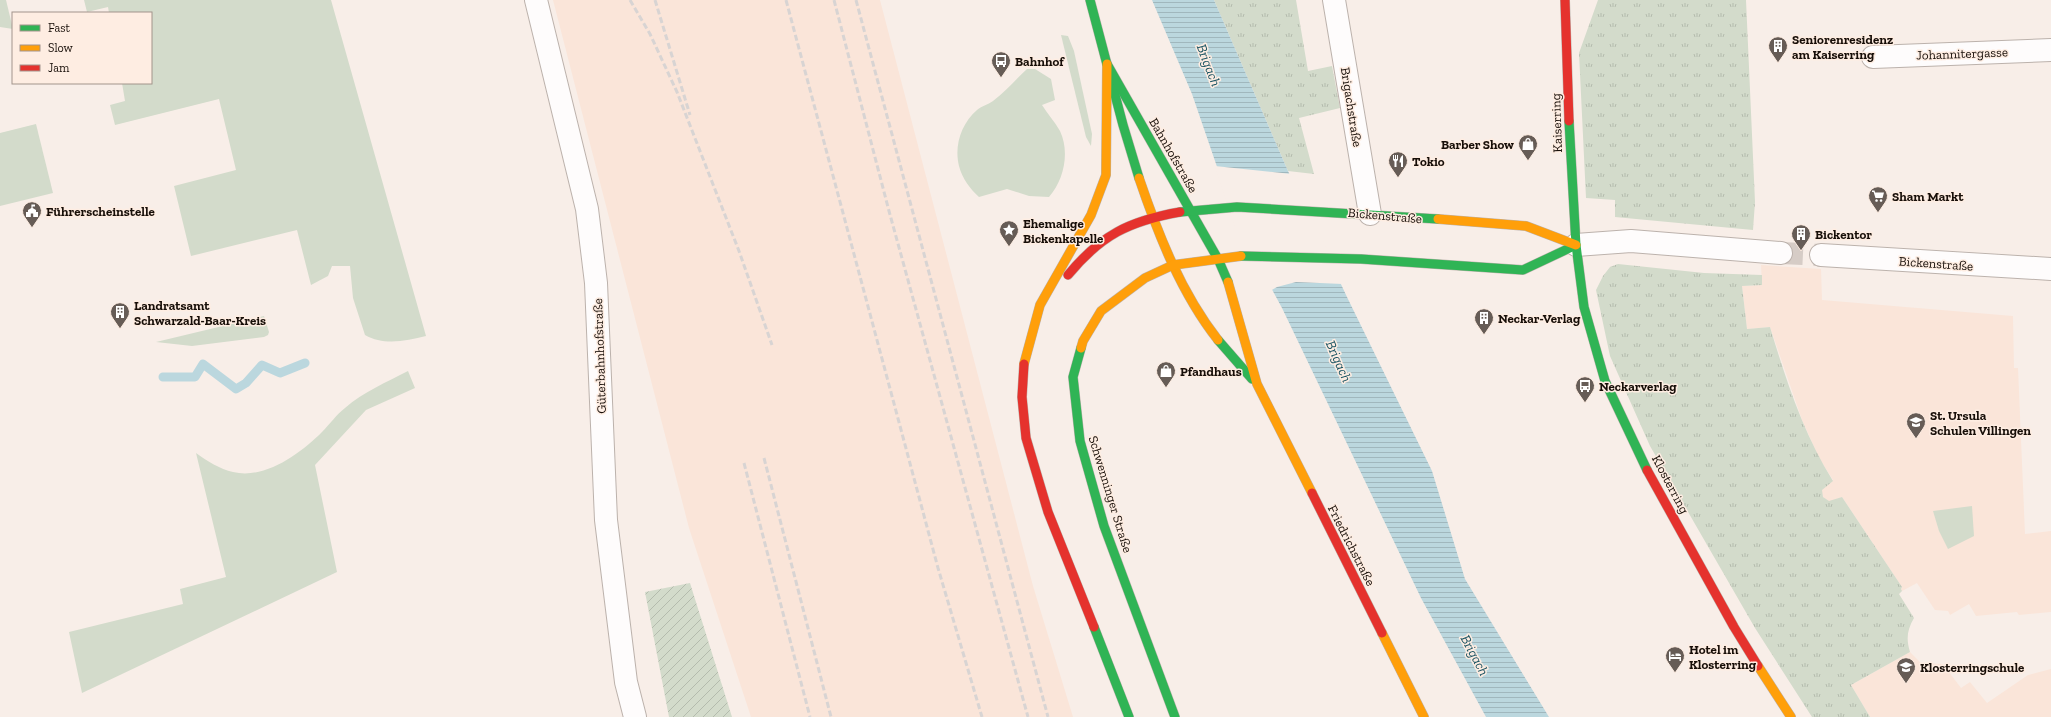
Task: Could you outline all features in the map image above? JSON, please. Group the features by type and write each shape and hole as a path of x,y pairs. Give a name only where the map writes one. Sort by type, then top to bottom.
{"main road":[{"name":"Bahnhofstraße","path":"1090,0 1135,170 1151,217 1173,265"},
{"name":"Kaiserring","path":"1566,0 1571,178 1576,245"},
{"name":"Bahnhofstraße","path":"1107,64 1218,259"},
{"name":"Bahnhofstraße","path":"1040,305 1091,215 1106,175 1105,129 1107,64"},
{"name":"Bickenstraße","path":"1191,210 1237,207 1334,211 1526,226 1576,245"},
{"path":"1129,717 1048,512 1026,438 1022,397 1024,364 1040,305 1082,258 1119,229 1151,217 1191,210"},
{"name":"Bickenstraße","path":"1218,259 1237,256 1361,259 1523,270 1576,245"},
{"name":"Klosterring","path":"1576,245 1584,307 1605,381 1648,470 1730,620 1791,717"},
{"name":"Schwenninger Straße","path":"1175,717 1104,526 1080,441 1072,377 1083,341 1101,311 1145,278 1173,265 1218,259"},
{"name":"Friedrichstraße","path":"1218,259 1226,276 1257,384 1424,717"},
{"name":"Friedrichstraße","path":"1173,265 1206,324 1257,384"}],"street":[{"name":"Güterbahnhofstraße","path":"536,0 587,210 596,283 606,520 626,682 635,717"},
{"name":"Brigachstraße","path":"1334,0 1370,214"},
{"name":"Johannitergasse","path":"1873,57 2051,50"},
{"name":"Bickenstraße","path":"1576,245 1631,241 1781,253"},
{"name":"Bickenstraße","path":"1821,255 2051,270"}],"shaded area":[{"path":"553,0 880,0 1033,586 1073,717 751,717 689,528"},
{"name":"St. Ursula Schulen Villingen","path":"1761,265 1821,269 1822,300 2013,316 2014,368 2018,368 2025,534 2051,531 2051,612 2019,615 2017,612 1976,616 1969,604 1950,615 1948,611 1935,610 1917,583 1902,591 1902,587 1842,497 1829,502 1823,497 1821,490 1833,480 1819,458 1802,420 1770,327 1747,329 1742,286 1762,285"},
{"name":"Klosterringschule","path":"1910,652 1921,663 1943,664 1961,688 1970,682 1987,703 2028,675 2051,669 2051,717 1870,717 1851,685"}],"green space":[{"path":"0,0 6,0 12,29 0,27"},
{"path":"84,0 331,0 426,336 395,342 380,340 365,335 353,298 350,266 332,266 328,276 311,285 297,230 191,256 174,186 236,170 219,99 115,125 110,105 125,101 122,84 152,84 152,12 109,12 108,7 87,12"},
{"path":"1214,0 1296,0 1308,71 1332,66 1340,108 1299,118 1314,174 1288,171"},
{"path":"1598,0 1746,0 1755,202 1753,230 1615,217 1615,200 1586,198 1579,53"},
{"path":"1061,35 1068,36 1074,51 1092,134 1091,146 1086,137"},
{"path":"1027,69 1035,69 1051,79 1055,100 1042,105 1060,131 1063,139 1065,157 1062,174 1049,197 1029,196 1007,189 979,197 967,183 960,170 957,151 960,136 971,116 980,107 991,102 1006,90"},
{"path":"36,124 53,193 0,206 0,133"},
{"path":"1618,264 1704,273 1762,275 1762,285 1742,286 1747,329 1770,327 1796,406 1822,463 1833,481 1822,490 1823,497 1829,501 1842,497 1902,587 1902,591 1899,594 1914,618 1908,635 1910,652 1851,685 1870,717 1812,717 1755,628 1650,446 1610,356 1596,290 1603,276 1610,267"},
{"path":"264,316 269,332 268,335 264,337 192,346 156,342"},
{"path":"408,371 415,388 366,410 315,465 337,572 82,693 69,632 183,604 180,589 226,577 196,453 223,469 233,472 257,472 270,468 282,463 304,448 359,397"},
{"path":"1972,506 1974,536 1948,549 1939,531 1933,511"},
{"path":"690,583 732,717 669,717 645,592"}],"water":[{"name":"Brigach","path":"1152,0 1214,0 1288,171 1347,297 1432,471 1465,579 1549,717 1486,717 1421,598 1282,308 1237,225 1192,94"}],"pier":[{"path":"1215,166 1292,174 1343,284 1296,282 1277,287 1270,291 1235,226"}],"waterway":[{"path":"163,377 195,377 203,364 236,389 246,383 262,365 280,373 305,363"}],"tunnel":[{"path":"1781,253 1821,255"}],"railway":[{"path":"630,0 650,34 677,92 739,251 772,345"},
{"path":"655,0 690,115"},
{"path":"786,0 938,568 982,717"},
{"path":"834,0 889,211 1028,717"},
{"path":"856,0 1048,717"},
{"path":"764,458 831,717"},
{"path":"744,463 810,717"}],"traffic: fast":[{"path":"1090,0 1123,125 1139,178"},
{"path":"1107,64 1218,259 1228,282"},
{"path":"1569,121 1576,245 1584,307 1605,381 1647,470"},
{"path":"1180,212 1237,207 1438,219"},
{"path":"1241,256 1361,259 1523,270 1576,245"},
{"path":"1218,340 1252,379"},
{"path":"1081,348 1073,377 1080,441 1104,526 1175,717"},
{"path":"1094,627 1129,717"}],"traffic: slow":[{"path":"1024,364 1040,305 1091,215 1106,175 1107,64"},
{"path":"1139,178 1154,220 1182,283 1193,303 1218,340"},
{"path":"1438,219 1526,226 1576,245"},
{"path":"1081,348 1083,341 1101,311 1145,278 1173,265 1241,256"},
{"path":"1228,282 1257,384 1312,493"},
{"path":"1382,633 1424,717"},
{"path":"1758,666 1791,717"}],"traffic: jam":[{"path":"1565,0 1569,121"},
{"path":"1068,275 1092,250 1117,232 1146,220 1180,212"},
{"path":"1024,364 1022,397 1026,438 1048,512 1094,627"},
{"path":"1647,470 1734,627 1758,666"},
{"path":"1312,493 1382,633"}],"place":[{"name":"Seniorenresidenz am Kaiserring","path":"1778,63"},
{"name":"Bahnhof","path":"1001,78"},
{"name":"Barber Show","path":"1528,161"},
{"name":"Tokio","path":"1398,178"},
{"name":"Sham Markt","path":"1878,213"},
{"name":"Führerscheinstelle","path":"32,228"},
{"name":"Ehemalige Bickenkapelle","path":"1009,247"},
{"name":"Bickentor","path":"1801,251"},
{"name":"Landratsamt Schwarzald-Baar-Kreis","path":"120,329"},
{"name":"Neckar-Verlag","path":"1484,335"},
{"name":"Pfandhaus","path":"1166,388"},
{"name":"Neckarverlag","path":"1585,403"},
{"name":"St. Ursula Schulen Villingen","path":"1916,439"},
{"name":"Hotel im Klosterring","path":"1675,673"},
{"name":"Klosterringschule","path":"1906,684"}]}
